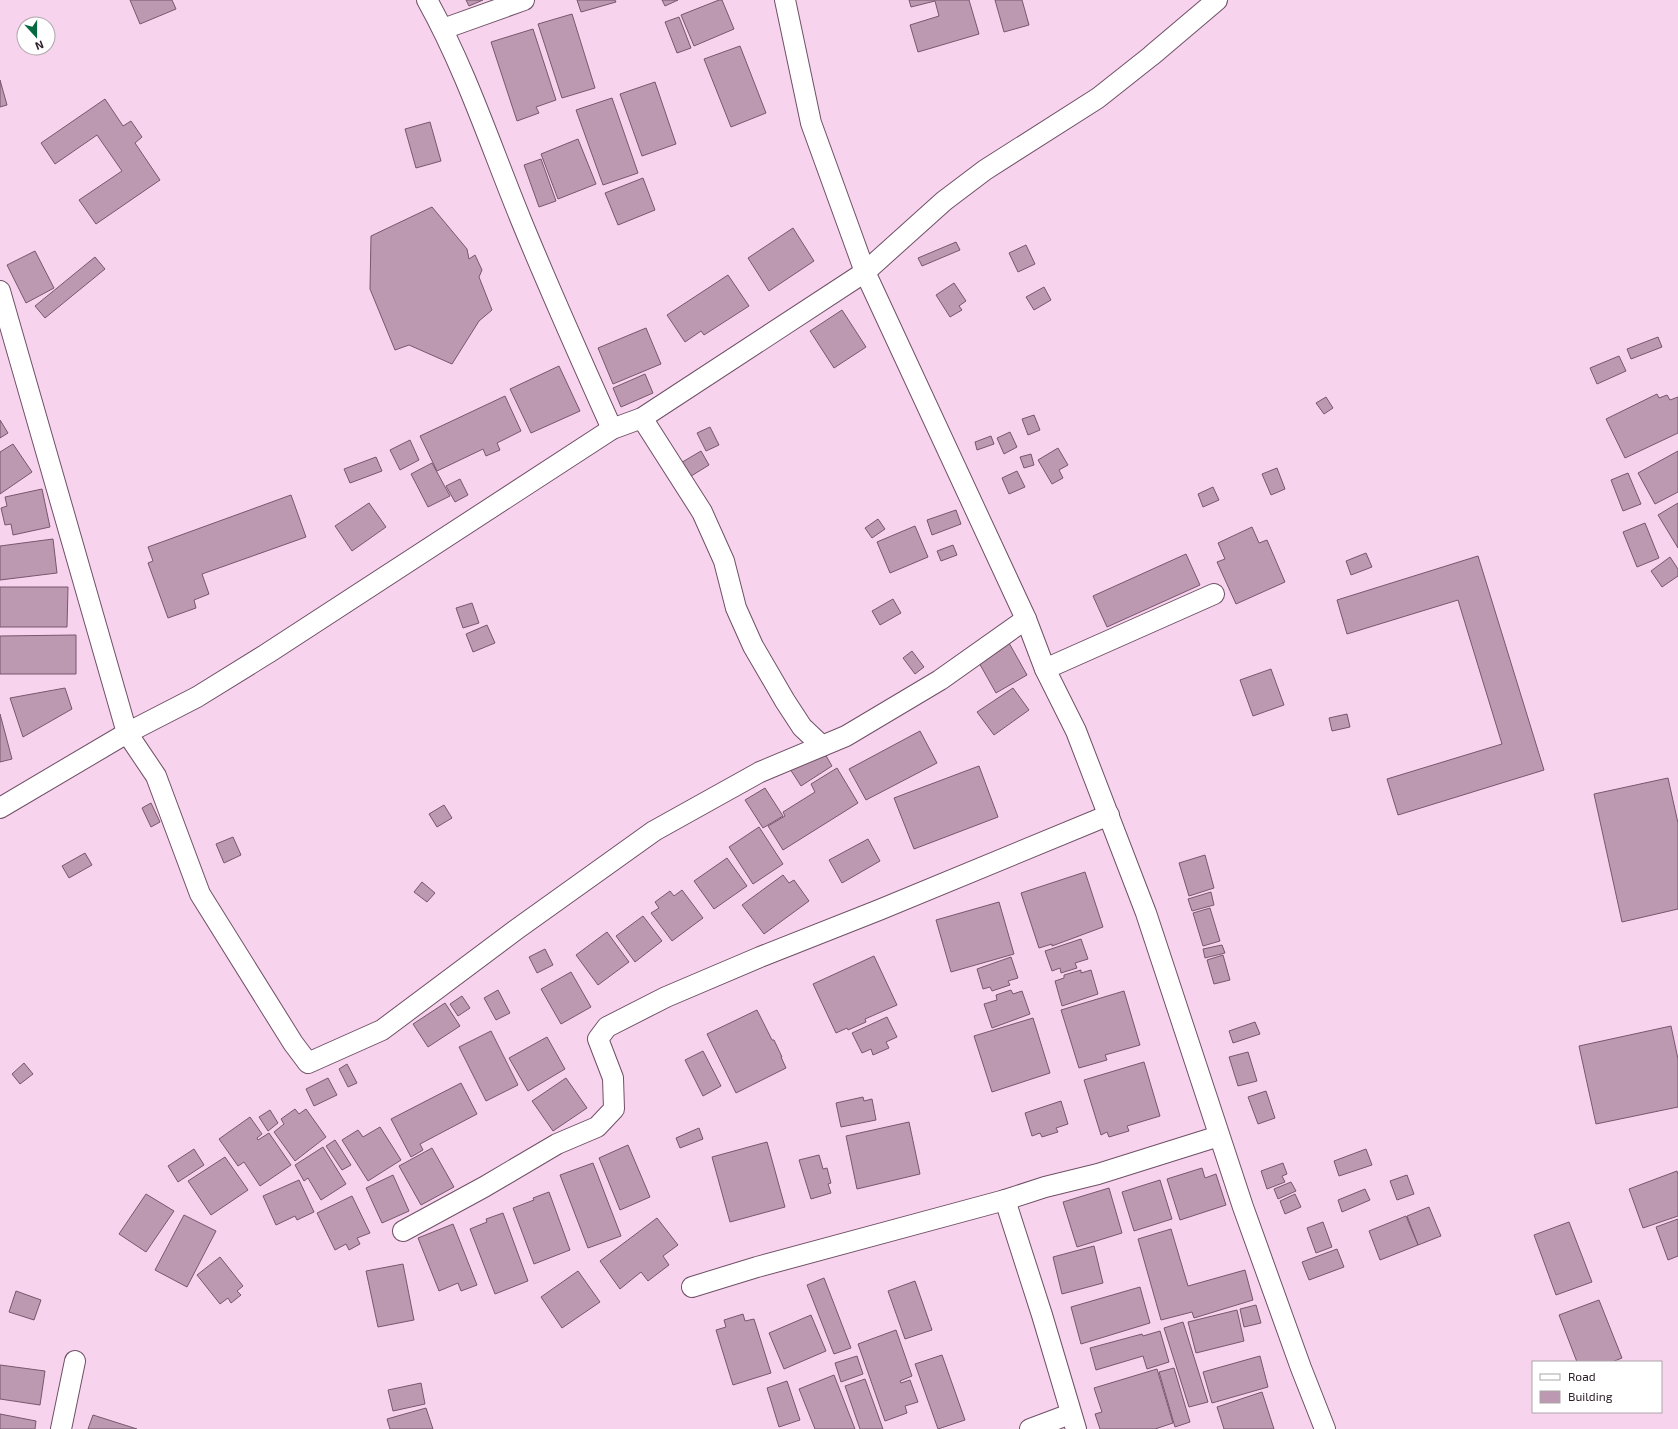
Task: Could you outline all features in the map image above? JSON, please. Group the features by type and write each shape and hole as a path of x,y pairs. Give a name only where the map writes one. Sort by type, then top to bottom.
{"street":[{"path":"427,0 443,29 521,221 612,429"},
{"path":"443,29 524,0"},
{"path":"784,0 811,123 866,272 1026,619 1045,668 1076,731 1146,914 1246,1214 1325,1429"},
{"path":"0,808 127,733 197,697 268,653 612,429 642,418 866,272 944,201 985,170 1098,98 1151,56 1217,0"},
{"path":"0,291 127,733 156,776 200,894 293,1043 308,1063 382,1030 511,933 654,831 760,772 846,736 940,680 1026,619"},
{"path":"642,418 702,512 724,561 736,608 753,646 802,727 822,746"},
{"path":"1045,668 1106,643 1214,594"},
{"path":"403,1231 484,1187 557,1144 598,1127 614,1108 613,1078 598,1039 607,1027 666,997 760,957 887,907 1109,815"},
{"path":"692,1287 764,1265 1005,1200 1045,1187 1098,1174 1219,1136"},
{"path":"1005,1200 1042,1315 1073,1422 1030,1429"},
{"path":"61,1429 75,1360"}],"building":[{"path":"130,0 172,0 176,9 140,24"},
{"path":"466,0 483,0 469,6"},
{"path":"577,0 615,0 616,2 581,12"},
{"path":"662,0 678,0 665,6"},
{"path":"722,0 734,29 694,46 681,15"},
{"path":"909,0 969,0 979,34 918,52 910,25 939,16 935,1 911,7"},
{"path":"995,0 1022,0 1029,25 1004,32"},
{"path":"572,14 595,88 562,98 538,24"},
{"path":"679,17 691,48 677,53 665,22"},
{"path":"533,29 556,100 536,107 539,113 517,121 491,42"},
{"path":"740,46 766,113 731,127 704,59"},
{"path":"0,80 7,105 0,107"},
{"path":"655,82 676,144 642,156 620,94"},
{"path":"612,98 638,173 603,185 576,110"},
{"path":"105,99 123,126 131,121 142,137 135,143 160,180 96,224 79,200 122,171 97,135 55,164 41,143"},
{"path":"430,122 441,161 416,168 405,129"},
{"path":"578,139 596,184 558,199 541,154"},
{"path":"541,159 556,201 539,207 524,165"},
{"path":"643,178 655,210 618,225 605,193"},
{"path":"432,207 467,249 469,259 475,255 482,270 479,277 492,310 479,321 452,364 409,345 395,350 370,289 371,236"},
{"path":"793,228 814,261 769,291 748,258"},
{"path":"956,242 960,250 922,266 918,258"},
{"path":"1026,245 1035,264 1018,272 1009,253"},
{"path":"35,251 54,288 26,303 7,265"},
{"path":"95,257 105,269 45,318 35,306"},
{"path":"728,275 749,306 704,335 701,331 685,342 667,315"},
{"path":"954,283 966,301 959,306 962,310 950,317 936,295"},
{"path":"1044,287 1051,300 1034,310 1026,297"},
{"path":"842,310 866,347 834,368 810,331"},
{"path":"646,328 661,364 613,384 598,348"},
{"path":"1658,337 1662,347 1631,359 1627,349"},
{"path":"1619,356 1626,371 1597,384 1590,368"},
{"path":"559,366 580,411 531,433 510,389"},
{"path":"645,374 653,393 621,407 613,388"},
{"path":"1657,394 1659,398 1667,395 1670,400 1678,397 1678,433 1625,458 1606,419"},
{"path":"505,396 521,431 497,443 500,450 486,456 483,449 437,471 420,436"},
{"path":"1326,397 1333,408 1324,414 1316,403"},
{"path":"1034,415 1040,430 1028,435 1022,419"},
{"path":"0,420 8,433 0,438"},
{"path":"710,427 719,445 706,451 697,433"},
{"path":"1010,432 1017,447 1004,454 997,438"},
{"path":"991,436 994,444 977,450 975,442"},
{"path":"410,440 419,460 400,470 390,450"},
{"path":"13,444 32,472 0,494 0,452"},
{"path":"1058,448 1068,465 1059,470 1063,478 1052,484 1038,460"},
{"path":"701,451 709,465 688,478 679,464"},
{"path":"1678,451 1678,492 1655,504 1638,473"},
{"path":"1031,454 1034,465 1024,468 1020,457"},
{"path":"376,457 382,471 350,483 344,469"},
{"path":"432,463 450,496 428,507 411,474"},
{"path":"1277,468 1285,489 1271,495 1262,474"},
{"path":"1017,471 1025,487 1009,494 1002,478"},
{"path":"1628,473 1641,504 1623,511 1611,480"},
{"path":"460,479 468,495 455,502 446,486"},
{"path":"1213,487 1219,500 1203,507 1198,494"},
{"path":"42,489 50,527 13,535 11,524 5,525 1,508 7,506 5,497"},
{"path":"291,495 306,537 202,574 209,594 194,600 196,608 168,618 148,563 153,561 148,547"},
{"path":"369,503 386,527 352,551 335,526"},
{"path":"1678,503 1678,548 1658,515"},
{"path":"956,510 961,524 932,535 927,520"},
{"path":"878,519 885,529 872,538 865,528"},
{"path":"1645,523 1659,558 1637,567 1623,532"},
{"path":"915,526 928,557 890,573 877,542"},
{"path":"1252,527 1259,543 1267,540 1285,582 1236,604 1217,562 1225,559 1218,543"},
{"path":"53,539 57,573 0,580 0,546"},
{"path":"953,545 957,555 941,561 937,551"},
{"path":"1366,553 1372,567 1351,575 1346,561"},
{"path":"1186,554 1200,585 1107,627 1093,596"},
{"path":"1478,556 1544,770 1398,815 1387,779 1502,744 1458,600 1347,634 1337,600"},
{"path":"1670,557 1678,569 1678,576 1662,587 1651,571"},
{"path":"0,587 68,587 67,627 0,627"},
{"path":"893,599 901,613 880,625 872,611"},
{"path":"472,603 479,623 463,628 456,608"},
{"path":"487,625 495,643 473,652 466,634"},
{"path":"76,635 76,674 0,674 0,636"},
{"path":"1009,643 1027,675 996,693 978,661"},
{"path":"912,651 924,667 915,674 903,658"},
{"path":"1271,669 1284,705 1253,716 1240,680"},
{"path":"65,688 72,709 23,737 10,698"},
{"path":"1013,688 1029,710 994,735 977,712"},
{"path":"0,714 12,759 0,762"},
{"path":"1347,714 1350,727 1332,731 1329,718"},
{"path":"920,731 937,763 866,800 849,769"},
{"path":"822,749 832,766 801,786 790,769"},
{"path":"979,766 998,817 914,849 894,798"},
{"path":"837,768 858,803 783,850 768,826 785,816 783,812 815,792 811,784"},
{"path":"1668,778 1678,823 1678,909 1622,922 1594,794"},
{"path":"765,788 783,816 763,828 745,800"},
{"path":"151,803 160,822 151,827 142,808"},
{"path":"444,805 452,818 437,827 429,814"},
{"path":"759,827 783,864 753,884 729,847"},
{"path":"233,837 241,855 224,863 216,844"},
{"path":"868,839 880,861 842,883 829,860"},
{"path":"85,853 92,865 69,878 62,866"},
{"path":"1205,855 1214,888 1189,896 1179,863"},
{"path":"727,858 747,886 714,909 694,881"},
{"path":"1085,872 1103,927 1052,946 1052,944 1039,948 1021,893"},
{"path":"783,875 789,883 794,880 809,901 764,934 742,905"},
{"path":"422,882 435,893 427,902 414,892"},
{"path":"682,890 703,918 672,941 651,913 659,908 655,902 670,891 674,896"},
{"path":"1211,892 1214,905 1192,911 1188,899"},
{"path":"999,902 1014,954 951,972 936,920"},
{"path":"1210,908 1220,941 1203,946 1193,913"},
{"path":"643,916 662,941 635,962 616,936"},
{"path":"607,932 629,962 598,985 576,955"},
{"path":"1081,939 1088,959 1075,963 1077,968 1061,973 1060,968 1052,971 1045,951"},
{"path":"1222,945 1225,953 1205,958 1203,949"},
{"path":"545,949 553,965 537,973 529,957"},
{"path":"1223,955 1230,980 1214,984 1207,960"},
{"path":"874,956 897,1005 865,1019 866,1022 848,1030 847,1028 836,1033 813,984"},
{"path":"1011,957 1018,978 1008,981 1010,985 992,991 990,987 983,989 977,969"},
{"path":"1081,970 1081,973 1091,970 1098,994 1062,1006 1055,981 1064,978 1064,975"},
{"path":"571,972 591,1007 561,1024 541,989"},
{"path":"498,990 510,1013 496,1020 484,998"},
{"path":"1011,990 1013,994 1022,991 1030,1014 992,1028 984,1004 997,1000 996,995"},
{"path":"1124,991 1140,1045 1105,1055 1107,1060 1079,1068 1061,1010"},
{"path":"462,996 470,1008 458,1016 450,1004"},
{"path":"445,1003 460,1026 428,1047 413,1024"},
{"path":"757,1010 772,1040 774,1040 786,1068 736,1093 707,1034"},
{"path":"887,1017 897,1037 886,1042 889,1048 873,1055 871,1049 862,1053 852,1033"},
{"path":"1033,1018 1050,1073 992,1092 974,1036"},
{"path":"1255,1022 1260,1034 1233,1043 1229,1031"},
{"path":"1671,1026 1678,1059 1678,1107 1596,1124 1579,1046"},
{"path":"491,1031 518,1085 486,1101 459,1047"},
{"path":"547,1037 565,1069 528,1091 509,1058"},
{"path":"703,1051 721,1086 703,1096 685,1060"},
{"path":"1248,1052 1257,1081 1238,1086 1229,1057"},
{"path":"1144,1062 1160,1116 1127,1126 1129,1131 1109,1137 1107,1132 1101,1135 1084,1080"},
{"path":"24,1063 33,1074 20,1084 12,1074"},
{"path":"347,1064 357,1083 348,1087 339,1069"},
{"path":"328,1078 337,1095 314,1106 306,1089"},
{"path":"566,1078 587,1108 553,1131 532,1101"},
{"path":"461,1083 477,1114 420,1144 423,1150 411,1157 391,1119"},
{"path":"1266,1091 1275,1118 1258,1124 1248,1097"},
{"path":"863,1097 864,1101 872,1099 876,1120 841,1127 836,1103"},
{"path":"1061,1101 1068,1124 1056,1128 1058,1132 1042,1137 1040,1133 1032,1136 1025,1113"},
{"path":"295,1109 299,1114 306,1109 326,1137 295,1161 274,1132 284,1124 281,1119"},
{"path":"270,1110 278,1123 268,1131 259,1117"},
{"path":"250,1117 262,1134 257,1138 258,1140 269,1133 291,1165 260,1186 244,1162 238,1166 219,1139"},
{"path":"909,1122 920,1174 857,1189 846,1136"},
{"path":"380,1127 401,1160 368,1181 342,1140 358,1130 363,1137"},
{"path":"699,1128 703,1139 680,1148 676,1138"},
{"path":"335,1140 351,1165 342,1170 326,1146"},
{"path":"767,1142 785,1207 730,1222 712,1157"},
{"path":"628,1145 650,1197 620,1210 599,1158"},
{"path":"323,1147 346,1184 321,1200 308,1178 304,1181 295,1165"},
{"path":"432,1148 454,1187 421,1205 399,1166"},
{"path":"194,1149 204,1165 178,1182 168,1166"},
{"path":"1366,1149 1372,1165 1339,1176 1334,1161"},
{"path":"819,1155 823,1169 827,1168 831,1183 828,1184 831,1193 811,1199 799,1160"},
{"path":"225,1157 248,1190 211,1215 188,1181"},
{"path":"593,1163 621,1236 588,1248 560,1175"},
{"path":"1283,1163 1287,1174 1282,1176 1285,1182 1267,1189 1261,1171"},
{"path":"1202,1168 1205,1178 1216,1174 1226,1205 1180,1220 1167,1179"},
{"path":"1677,1171 1678,1216 1643,1228 1629,1189"},
{"path":"393,1175 409,1211 382,1223 366,1188"},
{"path":"1407,1175 1414,1194 1397,1200 1390,1181"},
{"path":"299,1180 314,1212 297,1220 295,1216 276,1225 263,1196"},
{"path":"1160,1180 1172,1219 1134,1231 1122,1192"},
{"path":"1291,1182 1296,1191 1278,1199 1274,1189"},
{"path":"1109,1188 1122,1233 1077,1247 1063,1202"},
{"path":"1365,1189 1370,1200 1342,1212 1338,1200"},
{"path":"549,1192 570,1250 534,1264 513,1208 534,1200 533,1198"},
{"path":"146,1194 174,1211 146,1252 119,1234"},
{"path":"1295,1194 1301,1207 1285,1214 1280,1201"},
{"path":"352,1196 370,1233 357,1238 360,1244 349,1250 346,1244 335,1250 317,1213"},
{"path":"1429,1207 1441,1236 1418,1245 1407,1216"},
{"path":"503,1213 528,1281 495,1294 470,1229 487,1222 486,1219"},
{"path":"184,1215 216,1231 187,1287 155,1270"},
{"path":"1406,1216 1418,1245 1380,1260 1369,1231"},
{"path":"657,1218 678,1245 663,1256 669,1265 648,1281 641,1272 620,1289 600,1261"},
{"path":"1678,1219 1678,1256 1668,1260 1656,1227"},
{"path":"1323,1222 1332,1247 1316,1253 1307,1228"},
{"path":"1569,1222 1592,1282 1556,1295 1534,1235"},
{"path":"453,1224 477,1285 461,1291 458,1283 439,1291 418,1238"},
{"path":"1171,1229 1188,1286 1245,1270 1253,1300 1194,1318 1192,1312 1161,1320 1138,1239"},
{"path":"1094,1246 1103,1283 1062,1294 1053,1257"},
{"path":"1337,1249 1344,1267 1309,1280 1302,1262"},
{"path":"220,1257 243,1286 237,1291 241,1295 231,1303 228,1298 220,1304 197,1275"},
{"path":"403,1264 414,1320 378,1327 366,1271"},
{"path":"578,1271 600,1302 562,1328 541,1297"},
{"path":"824,1278 851,1348 834,1354 807,1285"},
{"path":"915,1281 932,1330 905,1339 888,1291"},
{"path":"1140,1287 1150,1323 1081,1344 1071,1307"},
{"path":"16,1291 41,1300 34,1320 9,1312"},
{"path":"1599,1300 1622,1358 1614,1361 1577,1361 1559,1315"},
{"path":"1256,1305 1261,1323 1244,1327 1240,1309"},
{"path":"1237,1310 1244,1341 1196,1353 1188,1322"},
{"path":"743,1314 745,1321 754,1319 771,1373 733,1385 716,1330 726,1327 724,1320"},
{"path":"811,1315 826,1351 784,1369 769,1333"},
{"path":"1183,1322 1208,1402 1189,1407 1164,1328"},
{"path":"896,1330 912,1376 900,1381 901,1383 910,1380 918,1402 905,1406 907,1413 885,1421 858,1344"},
{"path":"1160,1331 1169,1362 1147,1369 1143,1356 1096,1370 1090,1348 1142,1334 1143,1336"},
{"path":"942,1355 965,1420 938,1429 915,1364"},
{"path":"857,1356 863,1374 841,1382 835,1363"},
{"path":"1260,1356 1268,1387 1212,1403 1203,1372"},
{"path":"0,1365 45,1371 40,1405 0,1399"},
{"path":"1174,1368 1190,1422 1175,1427 1159,1372"},
{"path":"1157,1369 1173,1423 1155,1429 1100,1429 1095,1414 1102,1412 1094,1388"},
{"path":"834,1375 855,1429 815,1429 799,1389"},
{"path":"865,1379 883,1429 860,1429 845,1386"},
{"path":"787,1381 800,1420 779,1427 767,1388"},
{"path":"421,1383 425,1404 393,1411 388,1390"},
{"path":"1262,1392 1274,1429 1224,1429 1217,1407"},
{"path":"426,1408 433,1429 390,1429 387,1419"},
{"path":"0,1414 36,1421 35,1429 0,1429"},
{"path":"93,1415 137,1429 88,1429"}]}
